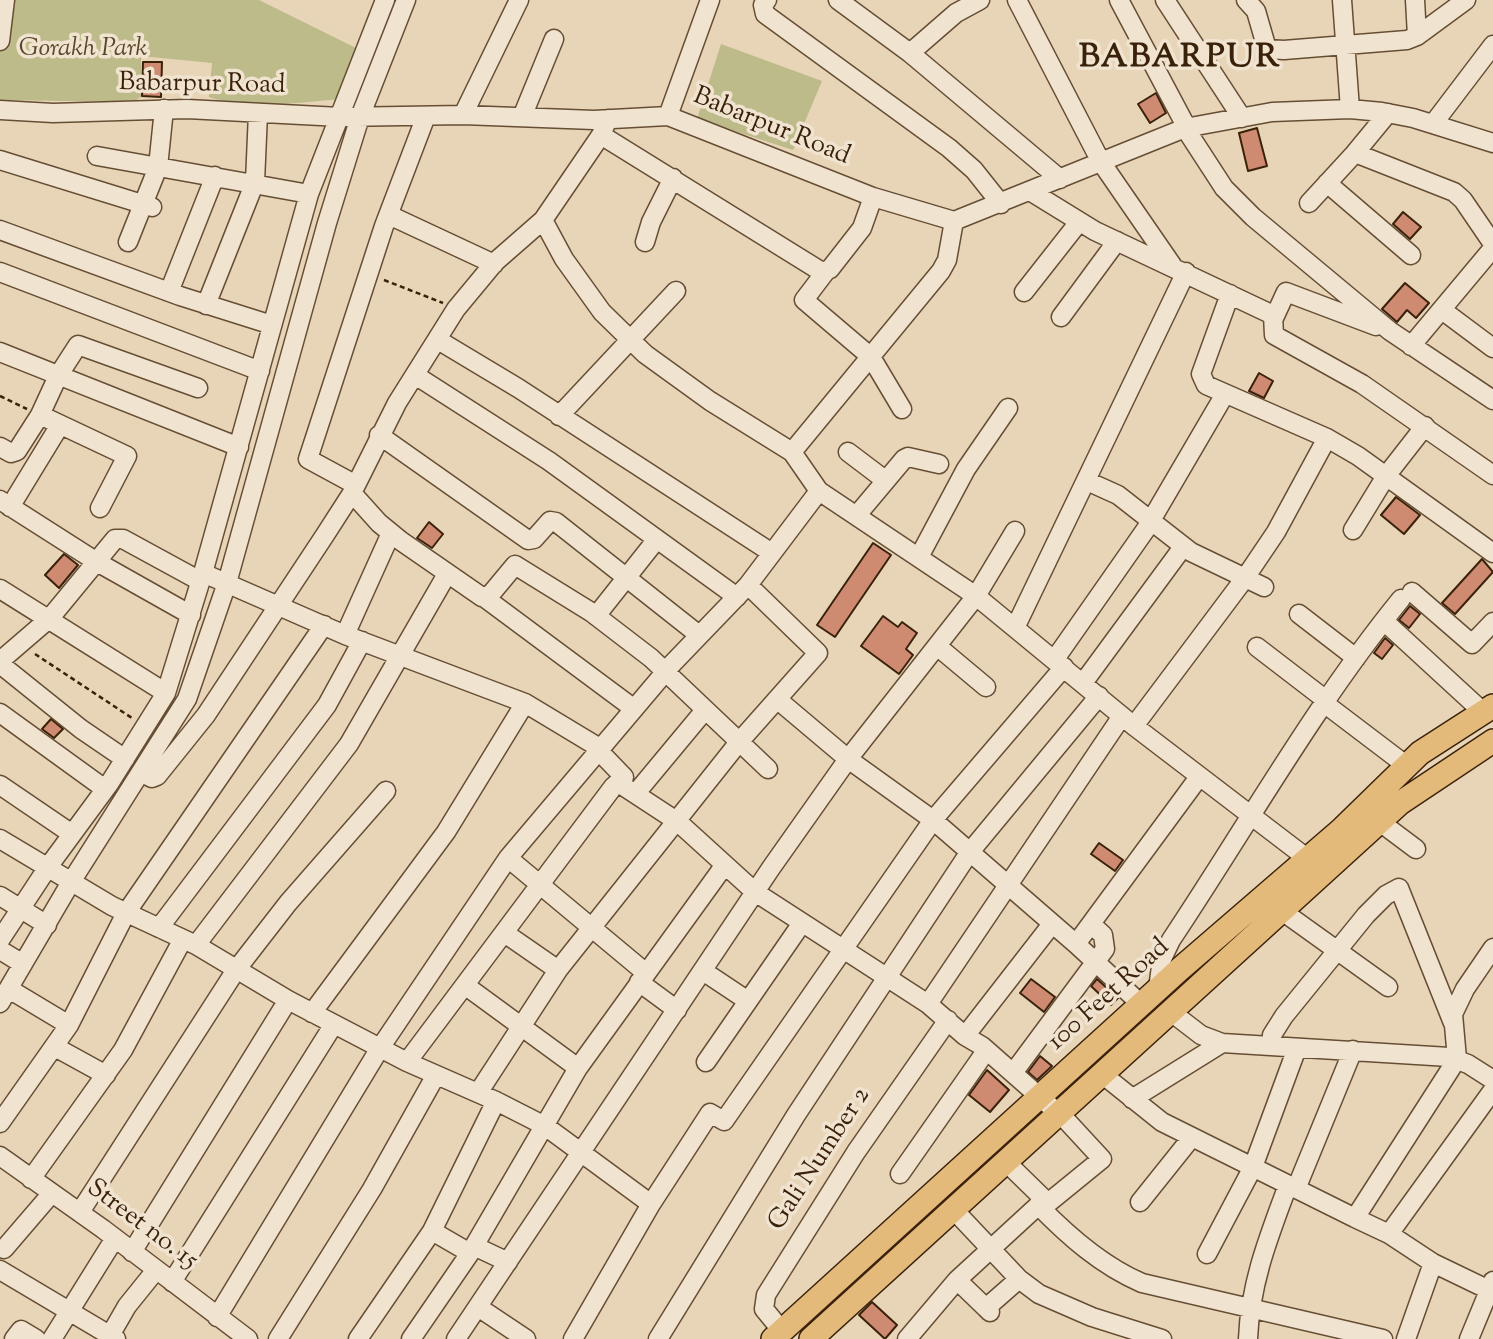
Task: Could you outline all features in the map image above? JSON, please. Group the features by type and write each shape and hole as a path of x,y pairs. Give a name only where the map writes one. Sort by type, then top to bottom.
{"main road":[{"name":"100 Feet Road","path":"778,1335 1141,1004 1308,859 1420,753 1488,709"},
{"name":"100 Feet Road","path":"811,1339 1400,803 1493,741"}],"street":[{"path":"1,31 5,0"},
{"path":"0,940 48,867 105,789 166,693 202,577 309,194 386,0"},
{"path":"69,1025 5,996 71,883 187,699 226,583 327,223 360,117 406,0"},
{"path":"463,115 519,0"},
{"path":"668,116 710,0"},
{"path":"767,0 763,5 765,14 949,148 974,170 1001,204"},
{"path":"838,0 910,54 1060,179"},
{"path":"910,54 956,13 980,0"},
{"path":"1017,0 1101,162 1179,268"},
{"path":"1119,0 1200,155 1240,205 1390,331 1493,400"},
{"path":"1165,0 1242,118"},
{"path":"1246,0 1255,11 1267,49 1284,50 1402,40 1417,36 1466,0"},
{"path":"1342,0 1348,44 1350,109"},
{"path":"1415,0 1417,36"},
{"path":"522,117 554,39"},
{"path":"1433,124 1493,45"},
{"path":"128,242 148,206 158,167 164,109"},
{"name":"Babarpur Road","path":"0,110 53,113 164,109 340,117 463,115 522,117 605,127 668,116 873,197 954,221"},
{"path":"792,452 945,265 954,221 1186,128 1272,112 1350,109 1388,113 1493,143"},
{"path":"206,305 255,182 258,113"},
{"path":"1309,203 1388,113"},
{"path":"426,116 388,215 370,276 307,459 354,489 385,528 633,708"},
{"path":"142,773 155,778 235,673 354,489 379,435 456,309 494,264 543,220 605,127 673,178 818,270 826,271"},
{"path":"1355,153 1446,187 1463,200 1493,246 1411,346"},
{"path":"97,156 255,182 309,194"},
{"path":"0,160 148,206"},
{"path":"169,292 215,176"},
{"path":"645,242 673,178"},
{"path":"1327,183 1411,255"},
{"path":"1030,191 1079,222 1230,293 1274,318"},
{"path":"873,197 862,228 804,300 870,357 902,409"},
{"path":"388,215 494,264"},
{"path":"543,220 579,280 602,312 629,340 701,395 792,452 819,491 976,596 1128,721 1308,859"},
{"path":"1024,292 1079,222"},
{"path":"0,230 206,305 272,325"},
{"path":"1061,317 1117,241"},
{"path":"1015,628 1087,481 1179,268"},
{"path":"0,272 260,371"},
{"path":"559,415 676,291"},
{"path":"1390,331 1286,292 1271,330 1274,335 1351,377 1493,475"},
{"path":"1230,293 1201,374 1206,385 1327,438 1387,476 1493,553"},
{"path":"1442,310 1493,348"},
{"path":"438,340 772,553"},
{"path":"0,447 11,453 17,451 78,345 198,388"},
{"path":"0,352 239,447"},
{"path":"415,375 513,437 657,539 742,591 818,653 778,701 738,742 678,822 558,970 520,1024 478,1093"},
{"path":"573,1339 651,1204 710,1113 724,1121 933,820 1059,663 1151,520 1225,394"},
{"path":"919,557 971,460 1008,408"},
{"path":"40,415 127,456 100,508"},
{"path":"60,425 5,503 97,562 191,615"},
{"path":"1353,530 1387,476 1425,426"},
{"path":"379,435 524,538 534,539 548,522 556,522 699,635"},
{"path":"928,1004 1006,884 1128,721 1245,578 1276,532 1327,438"},
{"path":"848,452 884,480"},
{"path":"857,515 884,480 908,457 939,464"},
{"path":"1087,481 1118,495 1183,547 1264,587"},
{"path":"217,1317 380,1048 508,858 633,708 742,591 819,491"},
{"path":"159,928 327,705 354,638 385,528"},
{"path":"456,1339 582,1154 755,891 848,759 976,596 1015,531"},
{"path":"125,759 81,729 6,652 50,618 112,542 119,538 202,577 226,583 354,638 525,703 598,748 624,777 628,788"},
{"path":"596,616 657,539"},
{"path":"1083,683 1183,547"},
{"path":"485,598 517,564 596,616 666,671 768,769"},
{"path":"31,1178 106,1075 189,942 349,744 447,574"},
{"path":"0,589 166,693"},
{"path":"1158,989 1162,959 1171,940 1249,814 1325,701 1384,621 1407,596 1472,644 1493,622"},
{"path":"1299,614 1356,658"},
{"path":"1384,621 1488,709"},
{"path":"0,1123 69,1025 126,913 324,625"},
{"path":"937,646 986,687"},
{"path":"1256,647 1406,766"},
{"path":"658,1339 789,1127 969,853 1099,696"},
{"path":"778,701 848,759 933,820 1141,1004"},
{"path":"312,1013 446,832 525,703"},
{"path":"628,788 705,710"},
{"path":"0,713 105,789"},
{"path":"1076,944 1199,777"},
{"path":"0,785 72,834"},
{"path":"407,1062 506,934 613,787 628,788 678,822 755,891 928,1004 1058,1113 1102,1159 1048,1203 1041,1202"},
{"path":"80,1212 236,970 288,903 386,791"},
{"path":"1380,822 1416,849"},
{"path":"0,839 71,883 126,913 189,942 312,1013 407,1062 545,1126 651,1204"},
{"path":"508,858 592,928 677,1010"},
{"path":"411,1339 472,1249 578,1068 724,866"},
{"path":"1271,1046 1277,1026 1336,952 1366,915 1386,895 1399,888 1453,1023 1457,1059 1355,1218"},
{"path":"0,897 47,925"},
{"path":"1282,911 1388,987"},
{"path":"706,1062 802,923"},
{"path":"965,1036 1052,924"},
{"path":"1013,1073 1105,949 1106,943 1091,924"},
{"path":"506,934 558,970"},
{"path":"1453,1023 1457,1003 1493,948"},
{"path":"0,950 23,964"},
{"path":"703,971 748,1001"},
{"path":"466,986 578,1068"},
{"path":"132,1252 288,1000"},
{"path":"1171,1012 1201,1035 1222,1043 1457,1059 1491,1077 1389,1234"},
{"name":"Gali Number 2","path":"778,1335 764,1309 766,1295 810,1222 948,1020"},
{"path":"172,1282 334,1024"},
{"path":"1132,1099 1222,1043"},
{"path":"55,1047 106,1075"},
{"path":"1207,1254 1253,1167 1297,1048"},
{"path":"1248,1339 1249,1307 1259,1262 1353,1050"},
{"path":"900,1174 986,1051"},
{"path":"1102,1074 1162,1122 1389,1234 1433,1263 1491,1288 1469,1339"},
{"path":"278,1339 372,1189 436,1075"},
{"path":"358,1339 432,1231 496,1101"},
{"path":"1140,1202 1192,1137"},
{"name":"Street no. 15","path":"0,1156 80,1212 248,1339"},
{"path":"1006,1162 1073,1238 1124,1275 1184,1295 1249,1307 1383,1339"},
{"path":"4,1249 52,1193"},
{"path":"907,1339 957,1280 1041,1202"},
{"path":"954,1210 1019,1279 1062,1305 1162,1339"},
{"path":"432,1231 508,1262"},
{"path":"52,1339 115,1238"},
{"path":"1406,1339 1433,1263"},
{"path":"0,1270 111,1338 127,1306 156,1270"},
{"path":"957,1280 988,1310 1019,1279"},
{"path":"478,1307 526,1339"},
{"path":"14,1339 21,1330 36,1339"}],"path":[{"path":"370,276 401,284 456,309"},
{"path":"0,396 40,415"},
{"path":"6,652 146,727"}],"green space":[{"name":"Gorakh Park","path":"0,0 259,0 358,49 342,99 257,105 224,101 209,97 212,63 141,56 141,97 133,102 0,100"},
{"path":"721,44 822,81 793,150 697,119"}],"building":[{"path":"143,62 162,62 161,97 142,96"},
{"path":"1156,93 1166,113 1150,123 1138,104"},
{"path":"1257,128 1267,166 1248,171 1239,133"},
{"path":"1403,212 1421,227 1410,239 1393,224"},
{"path":"1405,283 1429,303 1416,318 1407,310 1397,322 1382,309"},
{"path":"1259,373 1273,381 1264,398 1249,391"},
{"path":"1396,497 1420,515 1404,534 1381,515"},
{"path":"429,522 443,534 432,548 417,538"},
{"path":"873,543 891,555 835,637 817,625"},
{"path":"64,554 78,565 59,588 45,575"},
{"path":"1482,559 1493,572 1455,614 1442,603"},
{"path":"1410,606 1420,614 1409,628 1399,620"},
{"path":"883,616 898,627 902,622 917,633 906,649 913,655 899,674 861,646"},
{"path":"1385,638 1393,645 1382,659 1374,653"},
{"path":"51,719 63,729 54,738 42,729"},
{"path":"1099,843 1123,860 1115,871 1091,854"},
{"path":"1031,979 1055,997 1044,1012 1020,993"},
{"path":"1097,979 1118,998 1111,1005 1091,986"},
{"path":"1040,1056 1052,1066 1037,1080 1028,1072"},
{"path":"987,1070 1009,1090 990,1112 969,1095"},
{"path":"872,1302 897,1325 885,1339 859,1315"}],"district":[{"name":"BABARPUR","path":"1180,60"}]}
